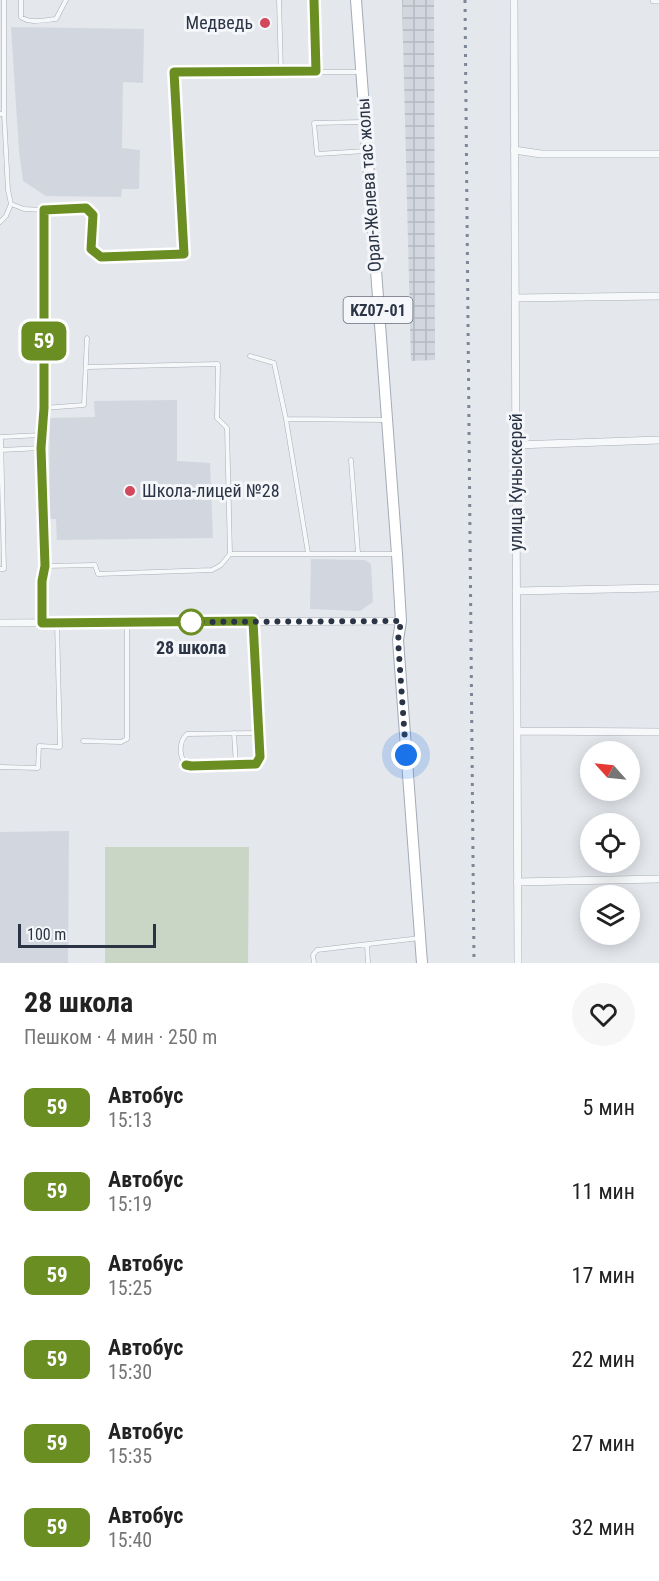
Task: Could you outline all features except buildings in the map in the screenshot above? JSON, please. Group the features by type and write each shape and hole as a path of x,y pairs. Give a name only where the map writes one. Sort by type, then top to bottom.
{"main road":[{"name":"Орал-Желева тас жолы","path":"356,0 401,621"},
{"name":"KZ07-01","path":"401,621 398,640 422,963"}],"street":[{"name":"улица Куныскерей","path":"514,0 518,963"},
{"path":"654,0 659,0"},
{"path":"514,150 541,154 659,154"},
{"path":"515,298 659,296"},
{"path":"516,445 659,440"},
{"path":"516,591 659,588"},
{"path":"0,623 401,621"},
{"path":"517,731 659,732"},
{"path":"517,882 659,879"}],"lane":[{"path":"0,222 6,216 11,204 2,114 4,0"},
{"path":"21,0 21,17 31,21 56,19 66,0"},
{"path":"279,0 281,72"},
{"path":"314,0 316,71"},
{"path":"11,204 24,209 86,208 93,215 91,249 101,257 184,254 174,72 361,72"},
{"path":"364,122 314,123 317,154 366,151"},
{"path":"42,623 42,581 45,566 41,448 44,408 44,210"},
{"path":"44,408 84,405 87,338"},
{"path":"250,356 274,363 286,419 308,553"},
{"path":"45,566 95,565 98,574 212,570 221,566 230,554 227,428 217,418 218,364 87,367"},
{"path":"286,419 386,420"},
{"path":"0,569 4,569 0,437 41,435"},
{"path":"1,450 41,448"},
{"path":"351,460 358,553"},
{"path":"230,554 397,554"},
{"path":"253,621 259,733 259,761 256,764 191,766 186,765 182,760 182,743 187,734 259,733"},
{"path":"0,767 38,768 39,746 60,747 57,622"},
{"path":"83,741 122,742 127,739 127,622"},
{"path":"234,733 236,765"},
{"path":"314,963 313,956 316,950 420,938"},
{"path":"367,945 368,963"}],"shaded area":[{"path":"402,0 434,0 435,360 411,361"},
{"path":"11,27 144,29 143,83 123,82 122,148 140,150 139,189 122,189 121,197 46,196 23,181"},
{"name":"Школа-лицей №28","path":"177,400 177,461 210,463 213,538 57,540 56,519 49,519 50,418 95,417 94,401"},
{"path":"311,559 365,560 371,564 373,602 360,611 310,609"},
{"path":"69,831 68,963 0,963 0,832"}],"green space":[{"path":"105,847 249,847 248,963 105,963"}],"railway":[{"path":"465,0 474,963"}],"bus line":[{"name":"59","path":"186,765 256,764 259,761 253,621 42,623 42,581 45,566 41,448 44,408 44,210 86,208 93,215 91,249 101,257 184,254 174,72 316,71 314,0"}],"place":[{"name":"Медведь","path":"265,23"},
{"name":"Школа-лицей №28","path":"130,491"},
{"name":"28 школа","path":"191,622"}],"route":[{"path":"191,622 401,621 398,640 406,755"}]}
